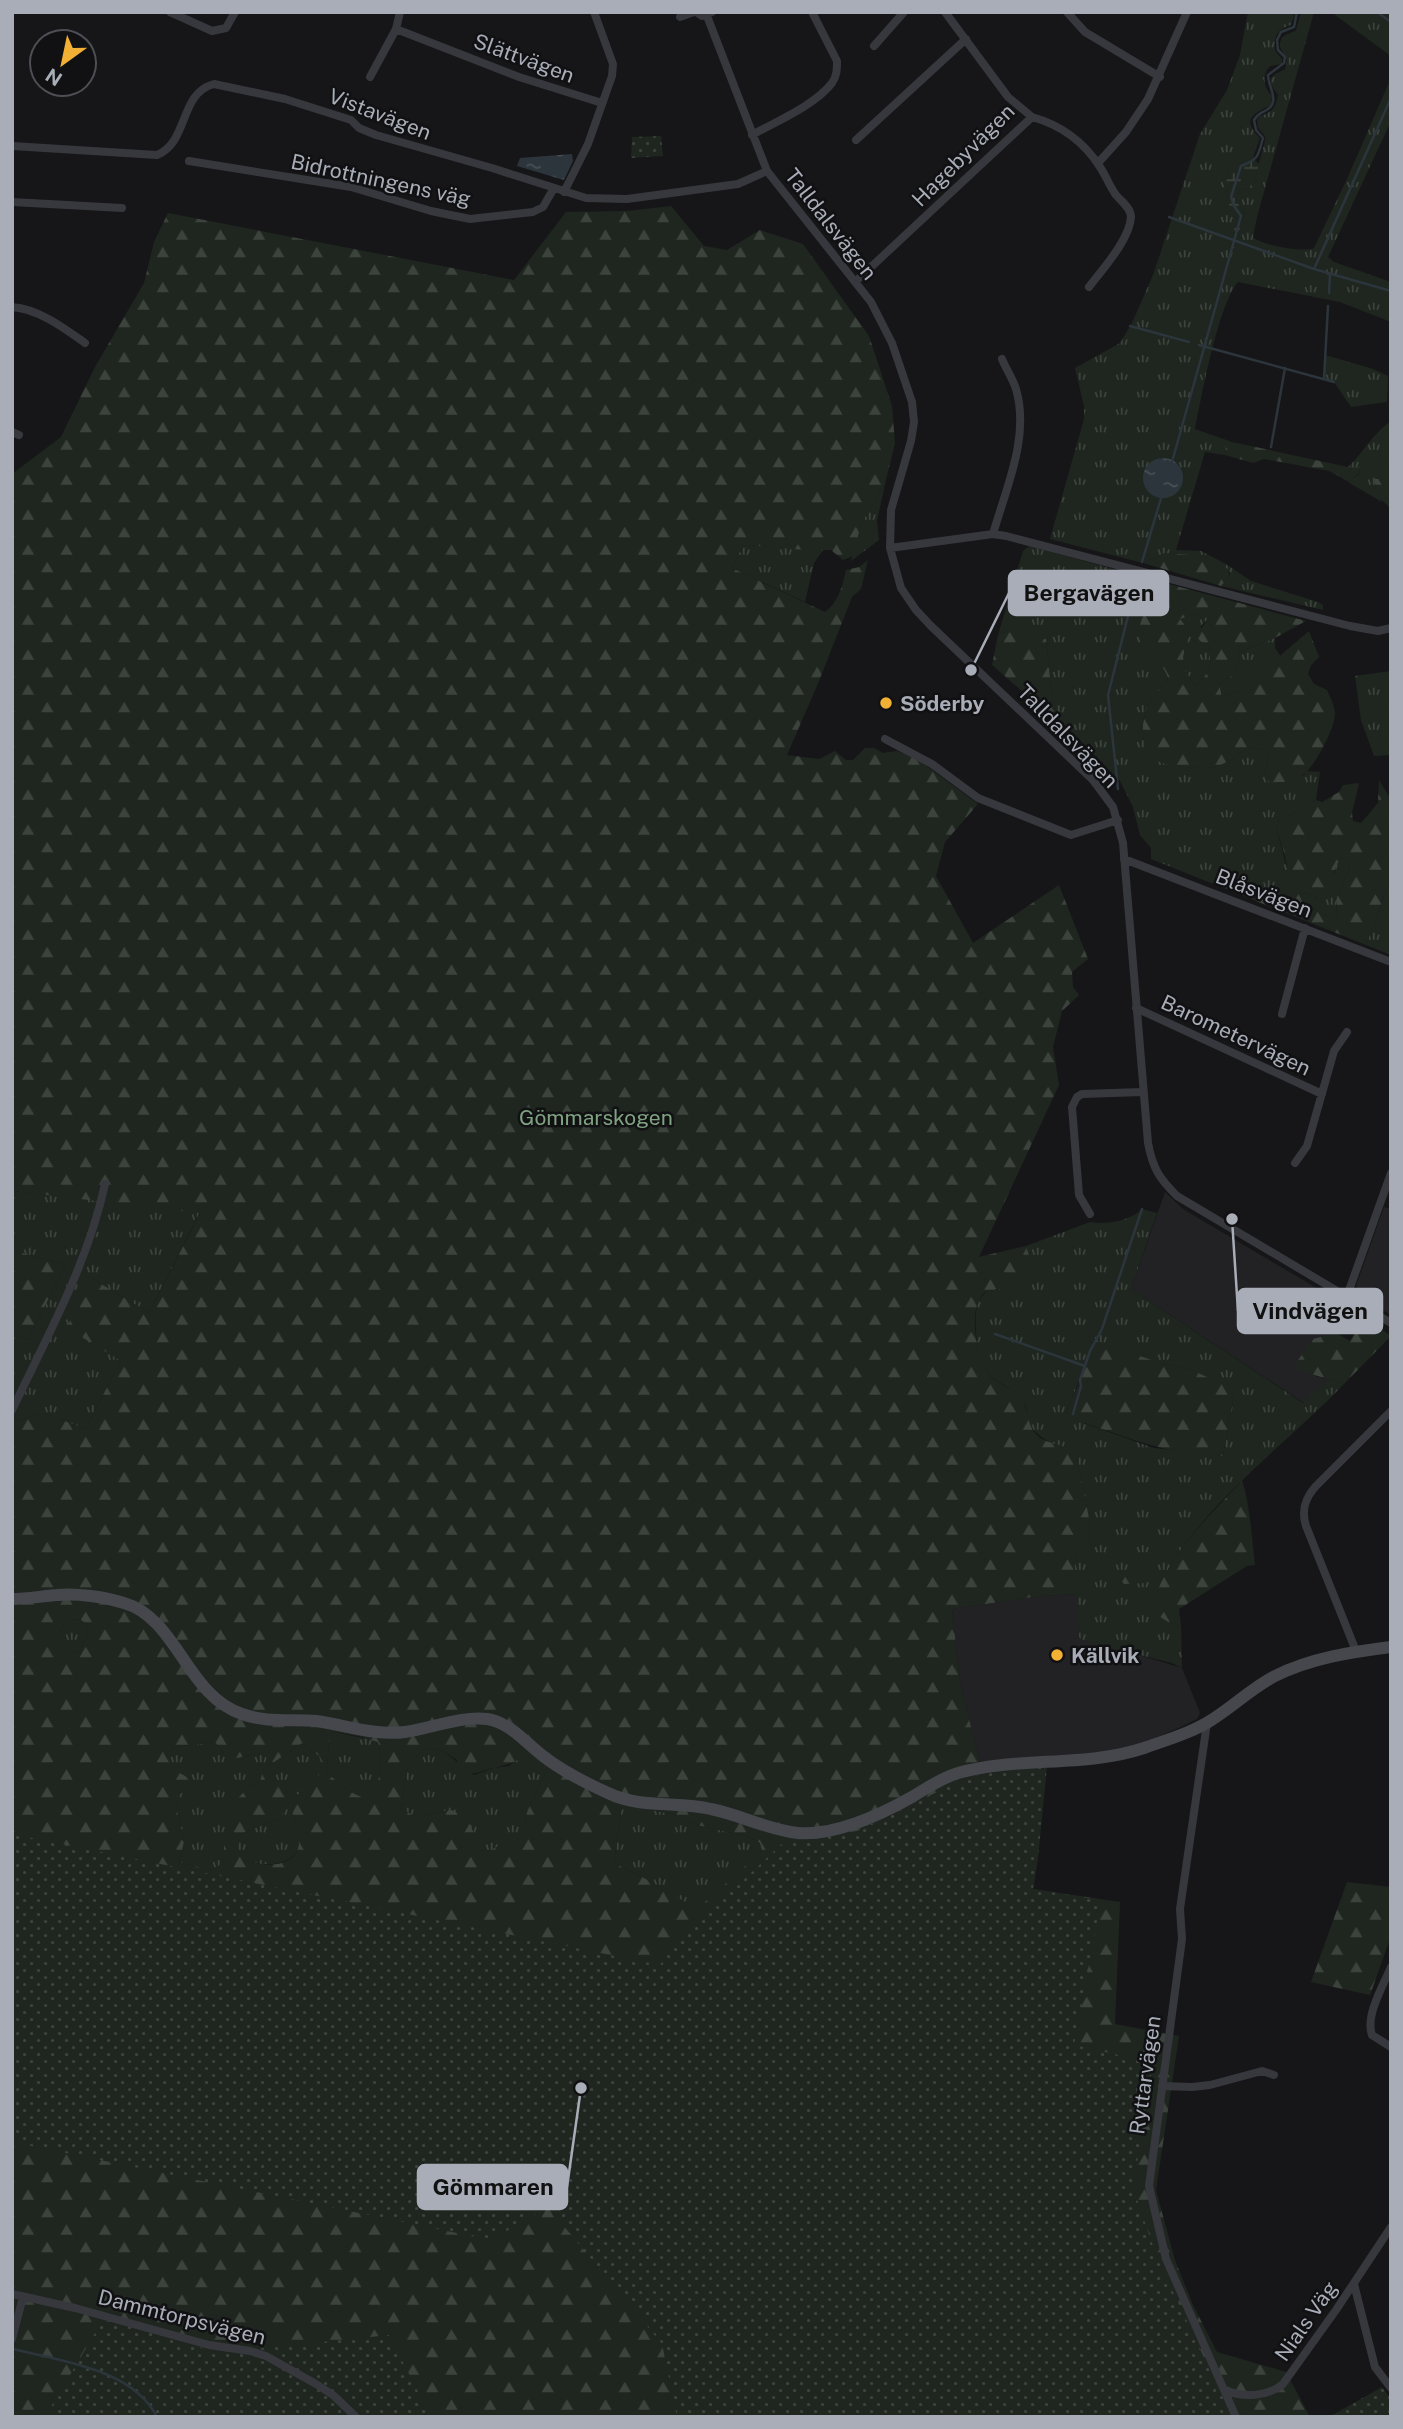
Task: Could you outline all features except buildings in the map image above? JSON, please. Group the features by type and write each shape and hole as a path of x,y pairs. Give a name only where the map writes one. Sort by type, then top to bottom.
{"street":[{"path":"170,12 212,31 220,31 230,23 235,12"},
{"path":"370,77 396,29 400,12"},
{"path":"564,192 588,144 612,76 613,64 594,12"},
{"path":"680,17 694,12 700,16 709,14"},
{"path":"752,135 801,107 833,82 838,69 837,61 812,12"},
{"path":"874,46 904,12"},
{"name":"Hagebyvägen","path":"855,282 1032,117 1008,97 945,12"},
{"path":"1067,12 1085,33 1160,77"},
{"path":"1098,163 1136,119 1160,77 1187,12"},
{"name":"Talldalsvägen","path":"709,14 767,171 871,302 892,343 913,412 911,441 891,510 890,548 901,588 916,610 1093,780 1113,807 1124,843 1147,1143 1158,1176 1188,1203 1391,1323"},
{"name":"Slättvägen","path":"396,29 519,77 602,103"},
{"path":"856,139 966,39"},
{"name":"Vistavägen","path":"12,146 157,155 169,149 194,96 205,86 214,84 285,99 351,120 359,128 376,135 586,198 627,199 719,187 738,184 767,171"},
{"path":"1032,117 1045,120 1066,131 1085,148 1129,210 1130,221 1121,243 1089,287"},
{"name":"Bidrottningens väg","path":"189,162 351,187 430,211 470,219 533,212 543,207 554,188"},
{"path":"716,177 719,187"},
{"path":"12,202 122,208"},
{"path":"12,307 26,308 39,314 85,343"},
{"path":"993,534 1017,450 1021,423 1016,388 1002,359"},
{"path":"890,548 993,534 1018,538 1350,626 1378,631 1391,628"},
{"path":"885,739 932,764 978,798 1071,835 1118,820"},
{"name":"Blåsvägen","path":"1124,859 1391,962"},
{"path":"1282,1014 1305,928"},
{"name":"Barometervägen","path":"1136,1009 1322,1094"},
{"name":"Barometervägen","path":"1295,1163 1307,1146 1334,1051 1348,1031"},
{"path":"1090,1214 1079,1195 1073,1102 1082,1094 1143,1092"},
{"path":"1348,1296 1391,1173"},
{"path":"12,1410 89,1240 105,1184"},
{"path":"1356,1651 1306,1526 1304,1511 1309,1494 1391,1411"},
{"path":"12,1599 61,1594 114,1601 136,1607 163,1633 207,1692 226,1707 244,1715 274,1721 317,1721 390,1732 470,1719 489,1720 512,1731 556,1765 622,1799 664,1806 705,1808 797,1833 825,1831 872,1817 958,1773 1009,1765 1110,1757 1145,1747 1207,1723 1251,1690 1278,1675 1324,1657 1391,1647"},
{"name":"Ryttarvägen","path":"1207,1723 1180,1909 1182,1939 1149,2186 1166,2259 1236,2417"},
{"path":"1391,1967 1374,2008 1370,2028 1372,2035 1391,2047"},
{"path":"1162,2086 1201,2086 1262,2071 1274,2075"},
{"name":"Nials Väg","path":"1225,2390 1249,2395 1277,2388 1288,2377 1354,2284 1391,2227"},
{"path":"1354,2284 1376,2367 1391,2388"},
{"name":"Dammtorpsvägen","path":"12,2294 75,2308 209,2345 265,2356 333,2395 356,2417"},
{"path":"12,2339 23,2297"}],"shaded area":[{"path":"1165,1192 1183,1209 1325,1293 1310,1317 1336,1333 1325,1336 1315,1376 1328,1379 1304,1403 1131,1289"},
{"path":"1384,1207 1391,1209 1391,1315 1356,1295 1357,1283"},
{"path":"1077,1594 1079,1637 1182,1668 1200,1713 1197,1719 1141,1744 1109,1752 981,1768 960,1682 952,1609 1040,1596"}],"green space":[{"path":"1248,12 1295,13 1291,25 1279,31 1276,38 1275,51 1282,59 1282,64 1270,66 1265,74 1265,86 1272,96 1271,105 1255,114 1250,122 1260,138 1253,158 1237,164 1227,176 1228,198 1238,218 1230,247 1234,248 1245,212 1238,204 1238,194 1241,190 1252,188 1265,141 1257,120 1274,106 1278,95 1271,79 1285,69 1287,62 1280,47 1281,39 1296,30 1301,12 1314,12 1253,237 1283,247 1301,250 1314,248 1391,78 1391,121 1328,257 1334,262 1391,282 1391,322 1340,302 1238,282 1217,330 1195,429 1232,442 1226,445 1225,455 1205,452 1176,550 1201,551 1251,581 1318,602 1323,605 1323,610 1221,586 1230,572 1165,553 1143,563 1050,539 1084,419 1084,406 1075,368 1120,343 1132,323 1153,275 1200,134 1227,90 1240,55"},
{"path":"1331,12 1391,12 1391,56"},
{"path":"661,136 663,156 631,158 632,137"},
{"path":"1253,158 1259,164 1252,188 1241,190 1238,194 1238,204 1245,212 1234,248 1230,247 1237,218 1225,193 1226,180 1233,165"},
{"name":"Gömmarskogen","path":"671,206 704,246 727,250 760,230 803,244 869,336 892,406 895,443 885,484 862,522 853,556 843,560 831,550 747,545 741,549 732,568 825,612 837,599 846,570 859,567 868,560 861,589 852,597 787,755 819,759 835,751 846,760 853,760 865,748 874,748 883,753 897,751 916,758 978,804 945,842 936,876 973,943 1059,885 1088,959 1072,972 1073,987 1079,995 1062,1011 1053,1047 1059,1085 979,1257 1026,1246 1030,1271 1020,1281 987,1291 980,1297 976,1307 975,1332 985,1368 997,1382 1022,1396 1029,1423 1035,1433 1044,1440 1069,1449 1077,1458 1091,1528 1088,1540 1074,1559 1077,1594 1040,1596 952,1609 960,1682 981,1768 1038,1858 1033,1889 1120,1902 1115,2024 1179,2036 1156,2190 1175,2260 1193,2305 1217,2352 1286,2372 1310,2417 12,2417 12,1424 42,1412 85,1429 121,1361 67,1328 88,1276 149,1313 200,1213 12,1191 12,474 61,437 95,367 144,283 154,242 168,213 514,280 566,212 628,211","holes":["68,1619 81,1620 88,1625 85,1639 77,1653 57,1647 57,1636","333,1732 378,1742 380,1771 372,1799 353,1793 327,1773 329,1740","215,1742 225,1755 232,1759 261,1753 267,1758 260,1781 238,1798 224,1839 224,1857 219,1866 210,1870 179,1862 184,1842 176,1805 178,1795 192,1788 192,1780 171,1768 171,1752 175,1747","302,1743 319,1756 323,1769 316,1779 292,1800 299,1840 296,1852 291,1859 273,1864 253,1862 237,1853 241,1834 282,1817 286,1794 267,1767","423,1748 443,1751 457,1760 460,1772 466,1773 478,1773 510,1764 530,1750 550,1763 527,1812 525,1821 531,1834 487,1851 481,1850 465,1813 449,1810 415,1817 401,1808 407,1770","622,1804 672,1814 697,1825 746,1836 760,1843 762,1851 697,1909 614,1863"]},
{"path":"1325,355 1388,376 1387,402 1351,407 1334,382 1324,379"},
{"path":"1391,421 1391,489 1389,484 1376,486 1382,502 1348,482 1359,474 1360,468 1348,467"},
{"path":"1232,442 1348,467 1360,467 1359,473 1349,482 1329,471 1264,459 1253,463 1225,455 1226,444"},
{"path":"1374,479 1384,479 1389,484 1391,509 1378,496"},
{"path":"885,484 877,521 879,540 851,561 862,522"},
{"path":"747,545 823,550 814,563 805,602 732,568 741,549"},
{"path":"1029,546 1165,583 1151,601 1153,657 1166,670 1168,678 1150,703 1144,717 1143,732 1148,755 1170,765 1205,768 1218,766 1247,748 1269,753 1265,775 1303,776 1307,771 1320,772 1316,800 1279,820 1276,830 1289,875 1297,888 1295,892 1279,900 1266,896 1263,889 1254,888 1251,894 1241,895 1151,859 1151,848 1140,835 1133,807 1120,781 1059,719 1052,698 1046,639 1004,632 998,635 1023,551"},
{"path":"1165,553 1203,556 1228,569 1229,577 1221,586 1143,563"},
{"path":"1165,583 1306,621 1275,638 1240,652 1234,674 1219,684 1222,697 1238,692 1309,631 1319,657 1311,665 1308,674 1314,684 1327,690 1335,712 1323,747 1302,776 1286,782 1269,782 1265,775 1269,753 1265,750 1247,748 1218,766 1205,768 1170,765 1148,756 1143,733 1144,717 1150,703 1168,678 1161,665 1144,648 1139,631 1144,614","holes":["1210,612 1210,617 1196,635 1209,646 1210,663 1205,676 1196,686 1185,671 1183,657 1188,635 1187,628 1180,619"]},
{"path":"1210,612 1210,617 1201,626 1200,641 1209,646 1210,663 1205,676 1196,686 1185,671 1182,657 1188,634 1180,619"},
{"path":"1004,632 1046,639 1052,698 1059,719 1038,705 992,665 998,635"},
{"path":"1275,638 1275,648 1281,657 1238,692 1222,697 1219,684 1234,674 1240,652"},
{"path":"1391,671 1391,755 1374,756 1361,720 1355,676"},
{"path":"1379,780 1391,800 1391,877 1366,945 1241,895 1251,894 1257,877 1262,876 1266,896 1283,899 1295,892 1297,888 1288,881 1285,855 1276,830 1279,820 1316,800 1322,802 1339,792 1343,785 1359,783 1352,813 1353,821 1361,823 1378,803","holes":["1341,858 1347,859 1350,867 1337,897 1336,918 1329,918 1302,902 1301,896 1305,892 1323,900 1338,863"]},
{"path":"1341,858 1347,859 1350,867 1337,897 1336,918 1329,918 1302,902 1301,896 1305,892 1318,898 1335,873"},
{"path":"1391,877 1391,955 1366,945"},
{"path":"12,1191 200,1212 149,1313 88,1276 121,1361 85,1429 42,1412 12,1424 12,1335 28,1339 66,1265 12,1250"},
{"path":"1142,1209 1157,1213 1131,1289 1303,1403 1328,1379 1344,1384 1214,1509 1171,1564 1152,1609 1170,1623 1181,1626 1182,1668 1172,1663 1083,1641 1079,1637 1074,1559 1088,1540 1091,1528 1077,1458 1033,1429 1021,1398 988,1373 977,1343 977,1302 987,1291 1001,1289 1030,1258 1026,1246 1090,1222 1118,1221","holes":["1089,1358 1161,1363 1192,1370 1234,1394 1223,1456 1154,1448 1086,1424 1066,1412"]},
{"path":"12,1250 66,1265 28,1339 12,1335"},
{"path":"1364,1317 1391,1336 1344,1384 1298,1370 1296,1363 1313,1339 1336,1333 1350,1341"},
{"path":"1097,1342 1192,1370 1232,1389 1234,1394 1223,1456 1180,1452 1153,1445 1093,1426 1066,1412"},
{"path":"1242,1481 1249,1511 1255,1565 1247,1566 1179,1609 1181,1626 1170,1623 1152,1612 1153,1602 1164,1576 1194,1533"},
{"path":"1149,1576 1147,1583 1124,1584 1119,1578"},
{"path":"68,1619 81,1620 88,1625 85,1639 77,1653 56,1647 57,1636"},
{"path":"333,1732 378,1741 380,1771 372,1800 353,1793 327,1773 329,1740"},
{"path":"215,1742 225,1755 243,1757 261,1753 268,1758 260,1781 249,1787 224,1839 224,1857 219,1866 210,1870 179,1862 184,1842 176,1805 180,1775 171,1768 171,1752 175,1747"},
{"path":"302,1743 319,1756 324,1770 292,1800 299,1840 296,1852 291,1858 273,1864 252,1862 243,1858 236,1853 241,1834 282,1817 272,1775 267,1767"},
{"path":"423,1748 443,1751 474,1775 509,1766 530,1750 550,1763 527,1812 525,1821 532,1834 487,1851 480,1850 449,1810 415,1817 401,1808 407,1770"},
{"path":"1047,1767 1033,1889 1101,1900 1074,2045 1153,2063 1133,2188 1158,2260 1232,2417 677,2417 662,2344 548,2207 491,2240 12,2142 12,1834 660,1965 674,1945 784,1842 857,1831 966,1778 1010,1769"},
{"path":"622,1804 672,1814 697,1825 746,1836 760,1843 762,1851 697,1910 614,1863"},
{"path":"1347,1882 1391,1887 1391,1936 1370,1995 1311,1982"},
{"path":"104,2318 216,2353 389,2335 431,2417 45,2417"},
{"path":"1382,2387 1391,2399 1391,2417 1329,2417"}],"water":[{"path":"572,154 573,161 564,180 517,166 520,158"},
{"path":"1163,458 1177,464 1183,478 1177,492 1163,498 1149,492 1143,478 1149,464"}],"waterway":[{"path":"1172,462 1241,216 1231,197 1241,166 1255,159 1259,153 1263,138 1256,130 1254,120 1273,102 1268,75 1284,63 1285,57 1278,50 1277,40 1281,32 1294,27 1297,12"},
{"path":"1377,12 1391,22"},
{"path":"1314,269 1391,98"},
{"path":"1169,217 1314,269 1391,291"},
{"path":"1329,293 1330,275"},
{"path":"1324,379 1328,306"},
{"path":"1130,326 1189,342"},
{"path":"1199,345 1334,382"},
{"path":"1271,447 1285,368"},
{"path":"1142,562 1162,495"},
{"path":"1118,789 1108,695 1139,573"},
{"path":"1073,1414 1081,1386 1080,1380 1090,1351 1102,1329 1142,1209"},
{"path":"995,1334 1085,1366"},
{"path":"13,2349 73,2363 114,2378 146,2401 157,2417"}],"place":[{"name":"Bergavägen","path":"971,670"},
{"name":"Söderby","path":"886,703"},
{"name":"Vindvägen","path":"1232,1219"},
{"name":"Källvik","path":"1057,1655"},
{"name":"Gömmaren","path":"581,2088"}]}
